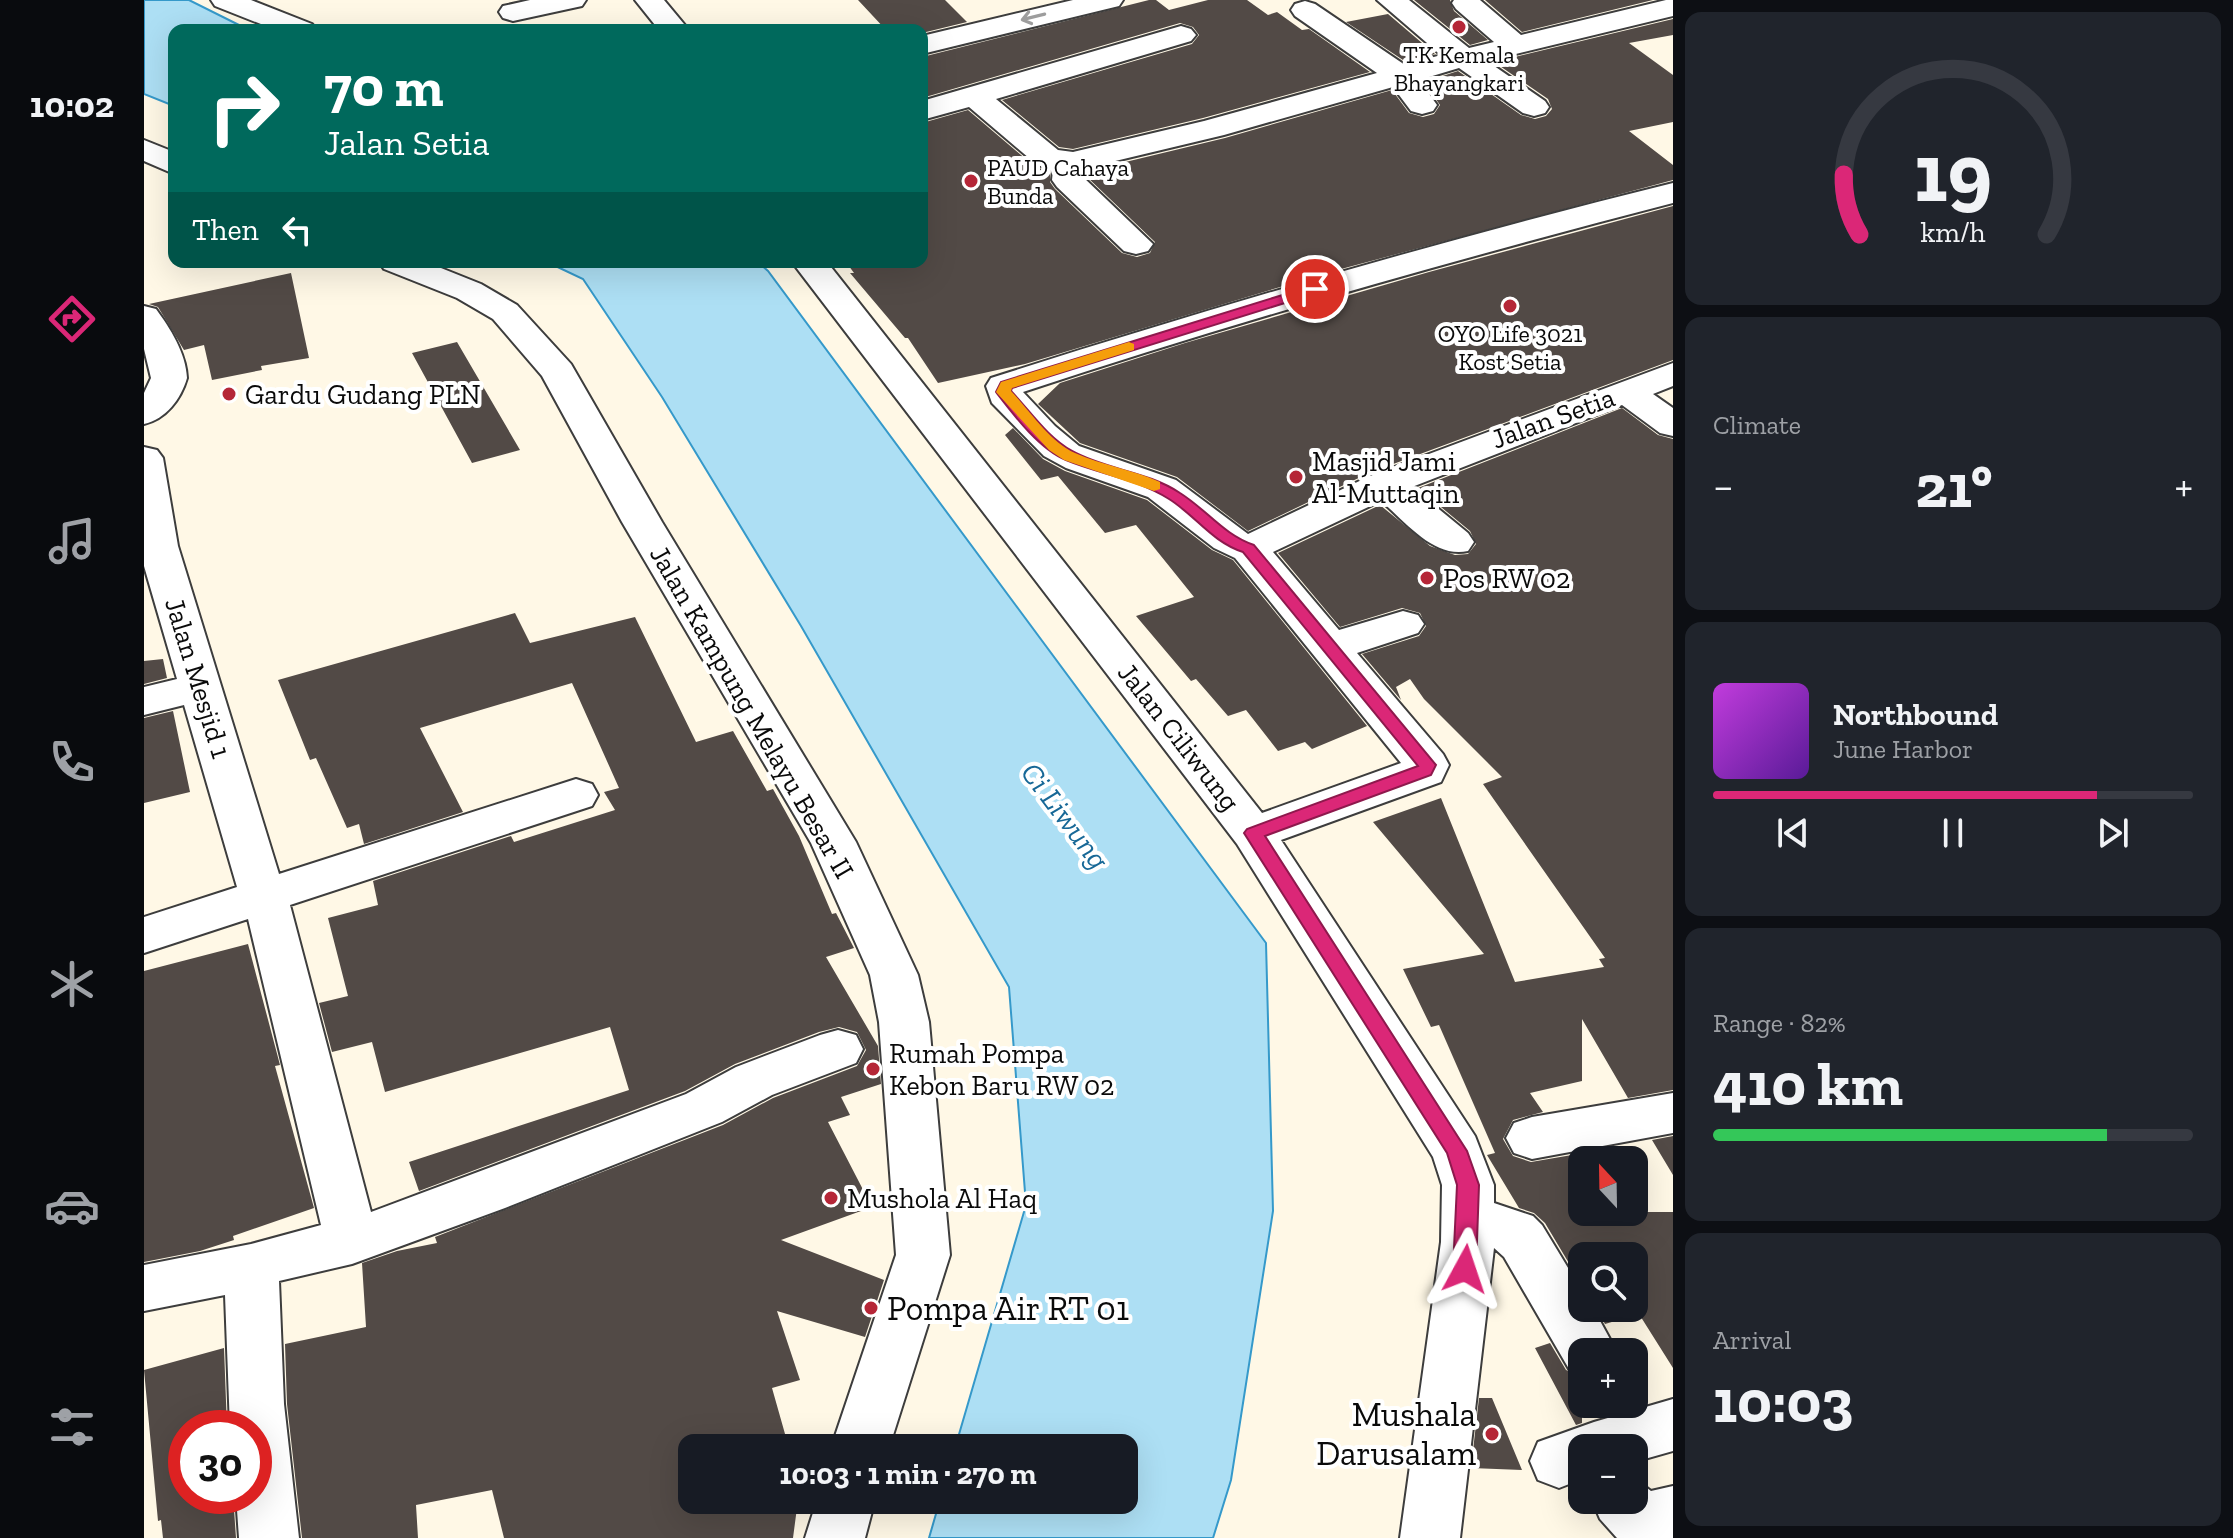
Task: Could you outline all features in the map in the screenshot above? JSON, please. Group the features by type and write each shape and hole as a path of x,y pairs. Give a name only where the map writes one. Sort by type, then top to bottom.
{"street":[{"path":"225,0 287,24"},
{"path":"513,12 572,0"},
{"path":"649,0 669,24"},
{"path":"928,44 1109,0"},
{"path":"1391,0 1463,58 1534,107"},
{"path":"1466,3 1541,64"},
{"path":"974,96 1047,157 1073,162 1213,128 1463,58 1516,45 1615,29 1673,7"},
{"path":"1305,10 1400,75 1422,105"},
{"path":"928,109 1181,35"},
{"path":"144,149 168,161"},
{"path":"1073,162 1068,180 1136,244"},
{"path":"1253,833 1425,771 1427,765 1249,549 1230,543 1175,496 1128,474 1070,456 1054,447 1005,395 1004,386 1198,323 1425,257 1673,193"},
{"name":"Jalan Kampung Melayu Besar II","path":"411,268 469,291 505,312 558,372 642,522 833,842 894,975 904,1022 923,1255 865,1434"},
{"name":"Jalan Ciliwung","path":"814,268 1253,833 1457,1151 1468,1185 1468,1242 1430,1538"},
{"path":"144,316 172,373 170,384 144,413"},
{"name":"Jalan Setia","path":"1249,549 1384,484 1525,427 1673,374"},
{"path":"1626,391 1673,425"},
{"name":"Jalan Mesjid 1","path":"144,458 151,548 202,687 273,922 352,1241"},
{"path":"1384,484 1454,542"},
{"path":"1328,648 1403,624"},
{"path":"144,701 202,687"},
{"path":"144,935 576,795"},
{"path":"144,1288 251,1267 293,1253 352,1241 486,1193 704,1108 754,1081 838,1049"},
{"path":"1532,1138 1673,1113"},
{"path":"1469,1216 1514,1232 1523,1241 1581,1338"},
{"path":"251,1267 256,1404 269,1538"},
{"path":"1643,1434 1673,1425"},
{"path":"835,1538 842,1514"},
{"path":"1634,1514 1640,1521 1647,1522 1673,1514"}],"water":[{"path":"144,0 189,0 237,24 168,24 168,104 144,94"},
{"name":"Ci Liwung","path":"560,268 765,268 1266,943 1273,1211 1231,1480 1213,1538 929,1538 936,1514 1138,1514 1138,1434 959,1434 1026,1205 1009,987 801,626 662,397 583,279"}],"building":[{"path":"858,0 945,0 967,22 928,32 928,24 880,24"},
{"path":"1149,0 1156,0 1169,10 1208,0 1247,0 1268,15 1277,12 1302,30 1309,29 1370,72 1203,118 1073,149 1059,147 1002,100 1192,44 1199,35 1193,27 1180,23 928,96 928,55"},
{"path":"1414,0 1450,0 1454,11 1488,40 1470,45"},
{"path":"1485,0 1653,0 1522,32"},
{"path":"1388,14 1435,54 1406,62 1346,22"},
{"path":"1673,19 1673,35 1629,43 1673,75 1673,122 1629,131 1673,165 1673,180 1330,272 1025,364 938,383 908,338 850,273 854,273 850,268 928,268 928,121 968,110 1034,166 1050,172 1050,182 1055,189 1122,253 1137,257 1150,253 1155,242 1086,176 1088,171 1225,138 1392,90 1409,113 1423,117 1434,114 1440,105 1424,82 1458,71 1521,115 1535,119 1546,116 1552,109 1548,99 1494,62"},
{"path":"1673,206 1673,360 1369,473 1248,531 1177,477 1080,443 1038,404 1060,383 1185,343 1429,272"},
{"path":"291,273 309,358 261,366 262,370 212,380 204,345 184,350 158,307 149,304"},
{"path":"457,342 520,450 472,463 412,353"},
{"path":"1622,408 1658,435 1673,439 1673,1090 1628,1098 1582,1019 1582,1081 1530,1093 1543,1112 1513,1120 1503,1139 1513,1156 1531,1162 1568,1156 1568,1226 1648,1226 1648,1212 1673,1212 1673,1368 1644,1322 1648,1322 1648,1242 1568,1242 1568,1262 1545,1223 1534,1213 1519,1208 1487,1155 1495,1153 1439,1025 1431,1027 1403,969 1484,954 1373,822 1441,798 1515,982 1604,967 1599,959 1605,958 1483,784 1502,777 1424,699 1410,679 1396,687 1401,700 1362,654 1419,636 1426,626 1420,613 1402,608 1340,627 1278,553 1380,505 1430,546 1455,555 1468,554 1476,544 1470,531 1418,488"},
{"path":"1013,428 1043,459 1065,471 1147,500 1212,550 1233,560 1367,726 1312,749 1305,742 1278,751 1246,710 1228,716 1196,679 1191,681 1136,616 1194,597 1136,525 1105,533 1058,476 1041,480 1005,435"},
{"path":"515,613 530,643 635,617 696,742 733,731 767,791 773,789 799,836 832,914 836,913 854,948 826,957 878,1046 881,1084 841,1097 850,1115 828,1122 872,1207 781,1240 884,1280 865,1337 777,1311 800,1380 772,1388 785,1434 678,1434 678,1514 796,1514 793,1538 504,1538 492,1490 416,1505 418,1538 302,1538 287,1404 285,1344 366,1327 362,1263 397,1251 437,1243 435,1237 723,1125 773,1098 857,1066 866,1050 857,1032 839,1027 819,1032 735,1064 685,1091 419,1191 409,1162 629,1090 610,1027 385,1092 372,1042 332,1052 319,1003 348,996 328,918 378,905 373,881 511,836 514,842 615,810 604,792 619,788 572,683 420,728 463,812 364,844 359,824 347,828 316,758 310,760 278,680"},
{"path":"163,659 167,678 144,684 144,661"},
{"path":"173,711 190,792 144,803 144,718"},
{"path":"248,944 280,1065 275,1066 314,1208 200,1251 144,1262 144,971"},
{"path":"1673,1136 1673,1175 1652,1140"},
{"path":"1550,1343 1568,1371 1568,1410 1535,1348"},
{"path":"224,1348 226,1410 168,1410 168,1514 234,1514 236,1538 163,1538 161,1520 158,1521 144,1370"},
{"path":"1479,1398 1492,1398 1522,1470 1471,1468"},
{"path":"1572,1418 1582,1418 1582,1423 1576,1425"}],"slow traffic":[{"path":"1129,347 1006,385 1004,392 1054,447 1070,456 1128,474 1154,486"}],"place":[{"name":"TK Kemala Bhayangkari","path":"1459,27"},
{"name":"PAUD Cahaya Bunda","path":"971,181"},
{"name":"OYO Life 3021 Kost Setia","path":"1510,306"},
{"name":"Gardu Gudang PLN","path":"229,394"},
{"name":"Masjid Jami Al-Muttaqin","path":"1296,477"},
{"name":"Pos RW 02","path":"1427,578"},
{"name":"Rumah Pompa Kebon Baru RW 02","path":"873,1069"},
{"name":"Mushola Al Haq","path":"831,1198"},
{"name":"Pompa Air RT 01","path":"871,1308"},
{"name":"Mushala Darusalam","path":"1492,1434"}],"route":[{"path":"1315,289 1006,385 1004,392 1054,447 1070,456 1128,474 1175,496 1230,543 1249,549 1427,765 1425,771 1253,833 1457,1151 1468,1185 1465,1269"}]}
